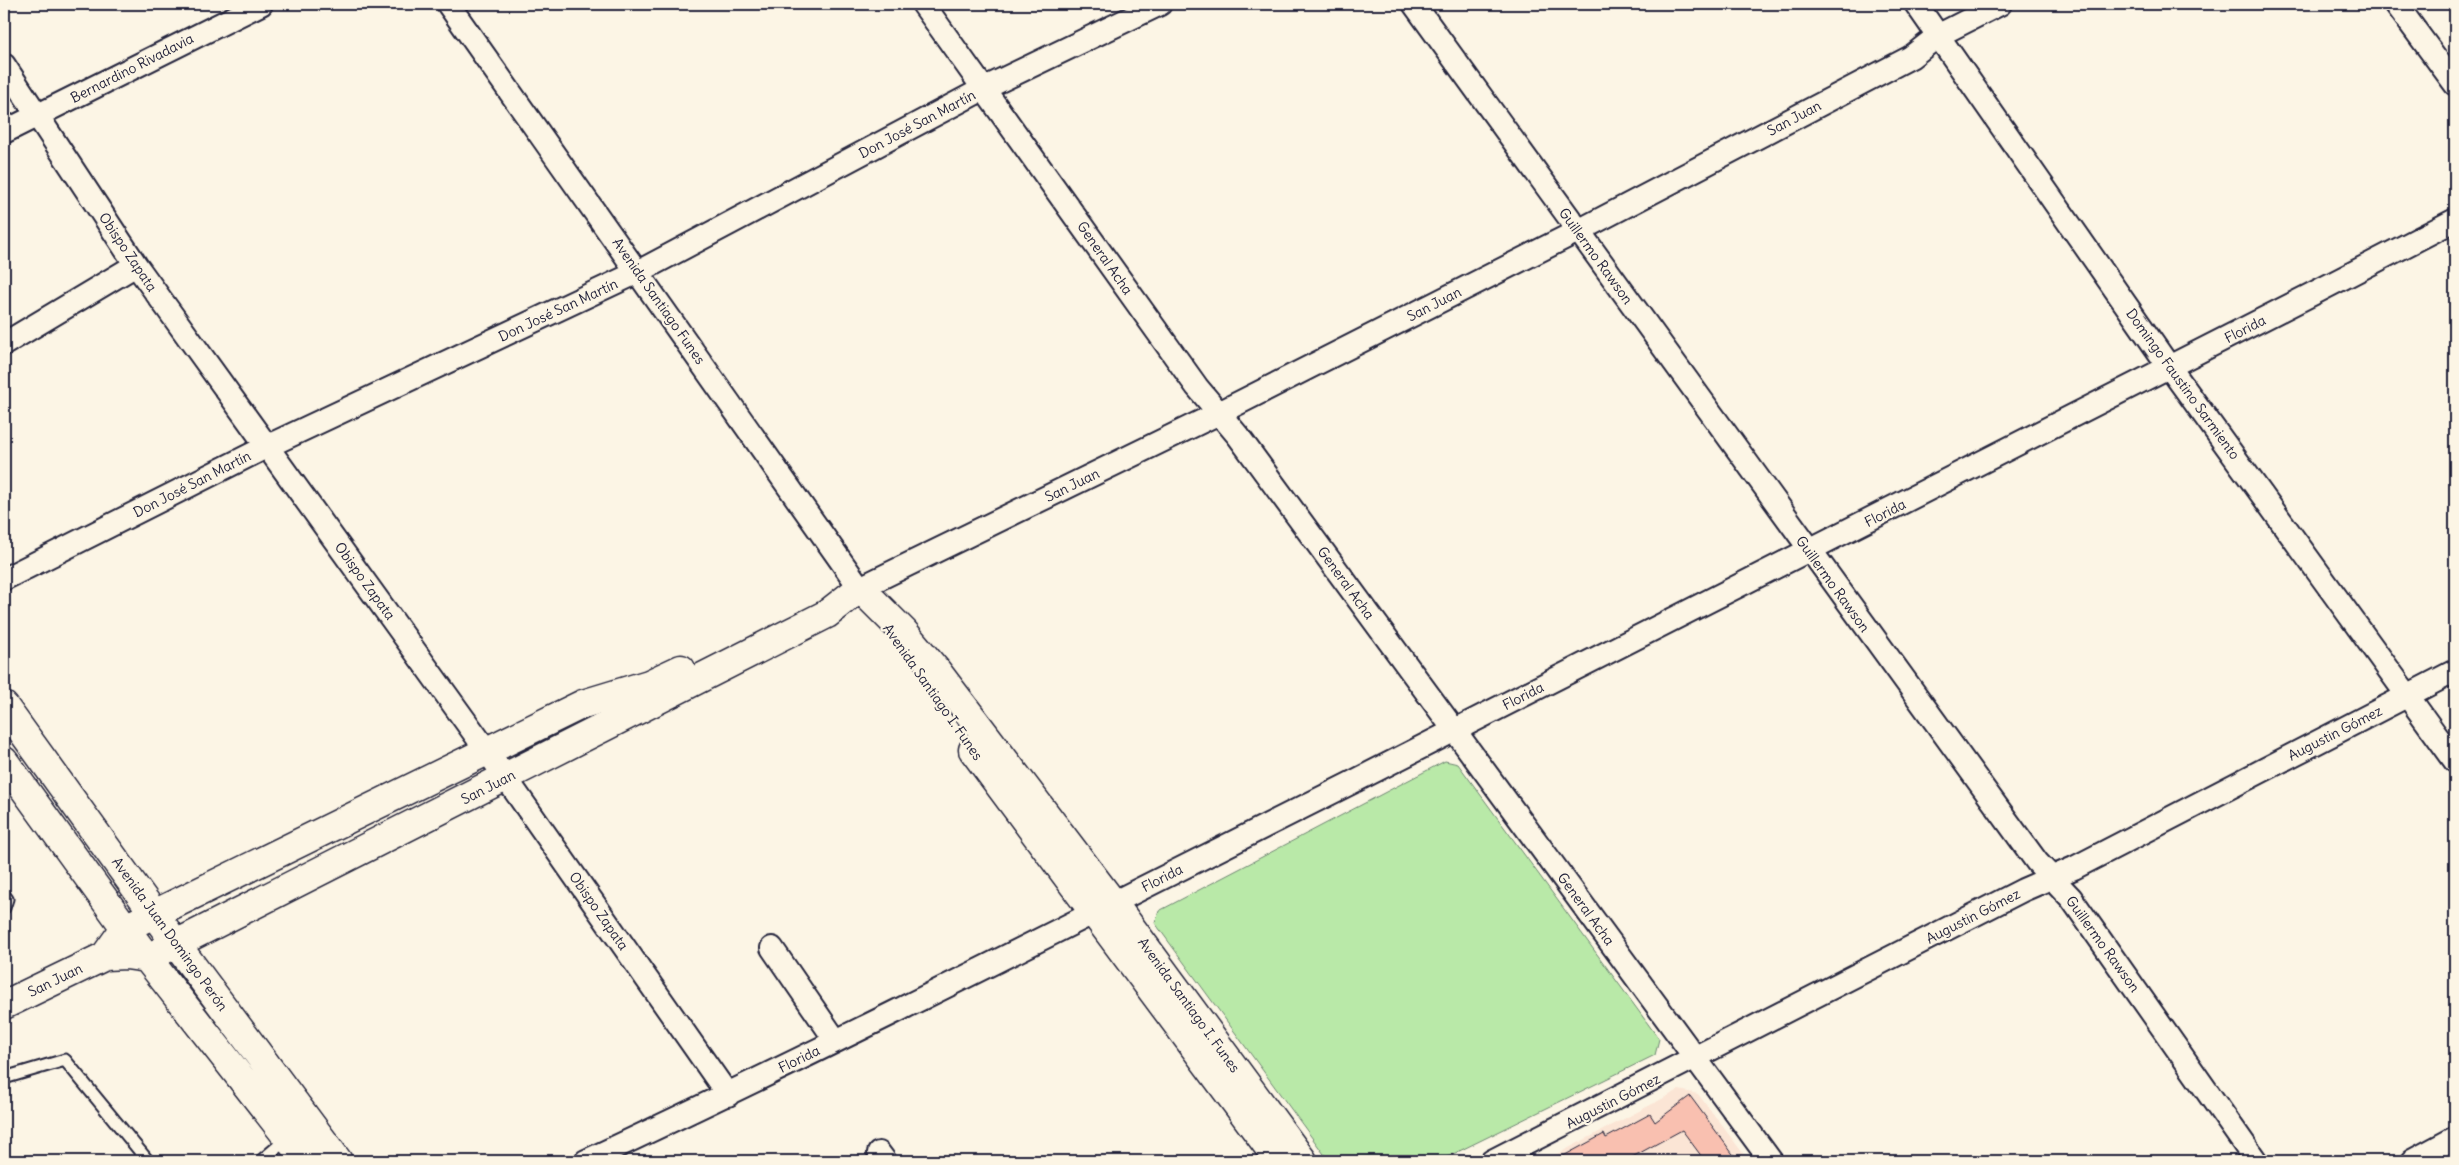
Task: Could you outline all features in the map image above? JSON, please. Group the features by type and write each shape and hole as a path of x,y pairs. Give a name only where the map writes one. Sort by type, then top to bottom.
{"main road":[{"name":"San Juan","path":"105,956 125,928 583,704 649,684 865,593"},
{"name":"San Juan","path":"4,1005 105,956 126,955 147,958 506,778 865,593"},
{"name":"Avenida Santiago I. Funes","path":"865,593 904,632 936,670 1279,1161"},
{"name":"Avenida Juan Domingo Perón","path":"4,706 176,944 299,1131 306,1161"},
{"name":"Avenida Juan Domingo Perón","path":"4,761 147,958 299,1131 338,1161"},
{"name":"Avenida Santiago I. Funes","path":"1103,908 1303,1161"}],"street":[{"name":"Bernardino Rivadavia","path":"4,132 261,4"},
{"name":"Avenida Santiago Funes","path":"448,4 865,593"},
{"name":"General Acha","path":"923,4 985,88 1197,387 1219,413 1771,1161"},
{"name":"Don José San Martín","path":"4,579 268,446 638,272 985,88 1160,4"},
{"name":"Guillermo Rawson","path":"1414,4 1809,551 2037,862 2072,898 2256,1161"},
{"name":"Domingo Faustino Sarmiento","path":"1916,4 2170,368 2409,695 2455,761"},
{"name":"San Juan","path":"865,593 1578,231 1910,57 1939,35 2000,4"},
{"path":"2396,4 2455,84"},
{"name":"Obispo Zapata","path":"4,64 136,265 487,751 728,1095"},
{"name":"Florida","path":"586,1161 728,1095 1103,908 2170,368 2455,220"},
{"path":"4,344 136,265"},
{"name":"Augustin Gómez","path":"1492,1161 1696,1059 2455,671"},
{"path":"772,948 836,1041"},
{"path":"2412,1161 2455,1138"}],"lane":[{"path":"4,895 6,899 4,908"},
{"path":"4,1078 65,1060 148,1161"},
{"path":"261,1161 299,1131"}],"shaded area":[{"path":"1679,1090 1698,1094 1749,1161 1544,1161"}],"green space":[{"path":"1445,761 1458,764 1659,1039 1655,1055 1439,1161 1329,1161 1155,923 1159,911"}],"building":[{"path":"1690,1096 1738,1161 1705,1161 1682,1130 1625,1161 1554,1161 1604,1134 1606,1138 1650,1114 1655,1122"}]}
